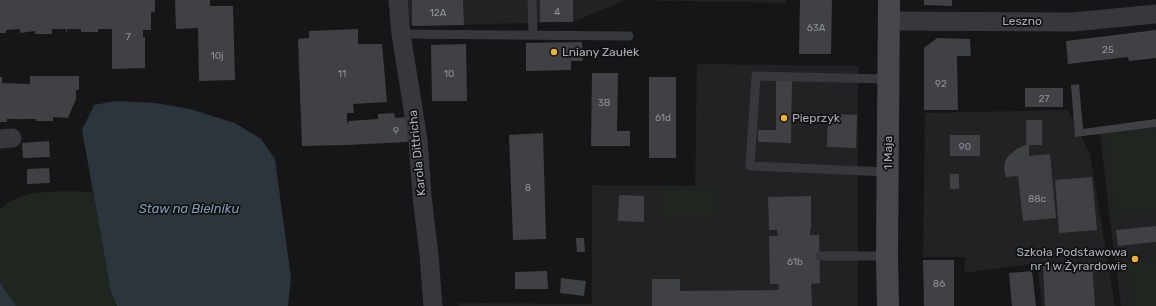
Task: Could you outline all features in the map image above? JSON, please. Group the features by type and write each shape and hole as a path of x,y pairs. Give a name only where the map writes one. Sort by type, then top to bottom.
{"street":[{"name":"Karola Dittricha","path":"398,0 401,34 418,140 433,306"},
{"name":"Leszno","path":"888,10 1073,22 1156,14"},
{"name":"1 Maja","path":"888,10 888,306"}],"lane":[{"path":"532,0 533,35"},
{"path":"401,34 629,36"},
{"path":"888,79 756,76 750,166 888,172"},
{"path":"820,256 887,256"}],"shaded area":[{"path":"407,0 626,0 573,22 412,26 407,17"},
{"path":"627,0 786,0 786,3"},
{"path":"697,64 858,66 858,306 459,306 459,303 592,304 592,185 695,186"},
{"path":"1068,110 1090,154 1115,306 1042,306 1037,263 964,273 965,257 923,257 925,113"},
{"name":"Szkoła Podstawowa nr 1 w Żyrardowie","path":"1156,127 1156,306 1121,306 1100,133"},
{"path":"1156,130 1156,209 1115,213 1106,135"},
{"path":"665,188 718,189 717,218 664,217"},
{"path":"43,192 93,192 111,292 117,306 0,306 0,209 16,198 25,195"},
{"path":"1156,258 1156,306 1133,306 1127,261"}],"water":[{"name":"Staw na Bielniku","path":"115,101 155,103 190,109 235,123 261,139 275,159 291,278 288,306 117,306 111,292 82,130 94,105"},
{"path":"0,283 16,306 0,306"}],"building":[{"path":"0,0 155,0 155,12 151,12 151,30 143,30 143,37 145,37 145,68 112,69 112,29 98,29 98,32 81,32 81,29 67,29 66,32 66,29 52,29 52,34 35,34 35,31 20,33 20,29 6,30 6,33 0,33"},
{"path":"175,0 210,0 210,6 233,6 235,80 199,81 198,28 176,29"},
{"path":"412,0 463,0 464,25 412,26"},
{"path":"540,0 573,0 573,22 540,22"},
{"path":"800,0 832,0 831,54 799,54"},
{"path":"924,0 952,0 952,6 924,5"},
{"path":"358,29 358,44 382,44 387,102 353,104 354,113 347,113 347,124 349,121 378,119 378,114 394,113 395,118 407,117 408,142 302,146 298,39 309,38 309,31"},
{"path":"1156,30 1156,58 1129,61 1128,57 1068,64 1066,41"},
{"path":"937,38 970,39 971,56 957,56 958,110 924,110 924,48"},
{"name":"Lniany Zaułek","path":"582,42 583,61 571,61 571,70 526,71 526,43"},
{"path":"466,44 467,101 432,101 431,45"},
{"path":"592,73 618,73 617,131 630,131 630,146 591,146"},
{"path":"30,76 79,76 79,90 76,90 76,99 68,118 53,117 53,121 22,119 21,121 21,119 7,119 7,122 0,122 0,77 2,77 2,83 30,84"},
{"path":"649,77 676,77 676,158 649,158"},
{"path":"776,81 792,81 791,143 758,142 758,130 776,130"},
{"path":"1079,84 1083,129 1156,119 1156,127 1075,137 1071,85"},
{"path":"1025,88 1063,88 1063,107 1025,107"},
{"path":"828,114 857,115 856,148 827,147"},
{"path":"1026,120 1042,120 1042,145 1029,145 1029,156 1050,154 1056,218 1023,221 1018,176 1006,177 1004,169 1008,156 1018,148 1026,145"},
{"path":"543,133 546,239 513,240 509,135"},
{"path":"950,135 980,135 980,156 950,156"},
{"path":"49,141 50,157 23,158 22,143"},
{"path":"49,168 50,183 27,184 27,169"},
{"path":"950,174 959,174 959,189 950,189"},
{"path":"1092,177 1097,230 1059,233 1055,180"},
{"path":"619,195 644,196 644,222 618,221"},
{"path":"811,196 810,235 819,235 820,283 811,284 812,306 652,306 652,279 680,279 680,291 779,290 778,284 770,284 769,236 778,236 777,230 769,230 768,197"},
{"path":"1156,226 1156,242 1118,246 1116,230"},
{"path":"576,238 584,238 585,252 577,252"},
{"path":"923,260 954,260 954,306 924,306"},
{"path":"1092,262 1095,306 1045,306 1043,266"},
{"path":"547,271 548,289 515,289 515,272"},
{"path":"1032,271 1036,306 1012,306 1009,273"},
{"path":"561,278 586,281 584,296 560,293"}],"place":[{"name":"Lniany Zaułek","path":"554,52"},
{"name":"Pieprzyk","path":"784,118"},
{"name":"Szkoła Podstawowa nr 1 w Żyrardowie","path":"1135,259"}]}
